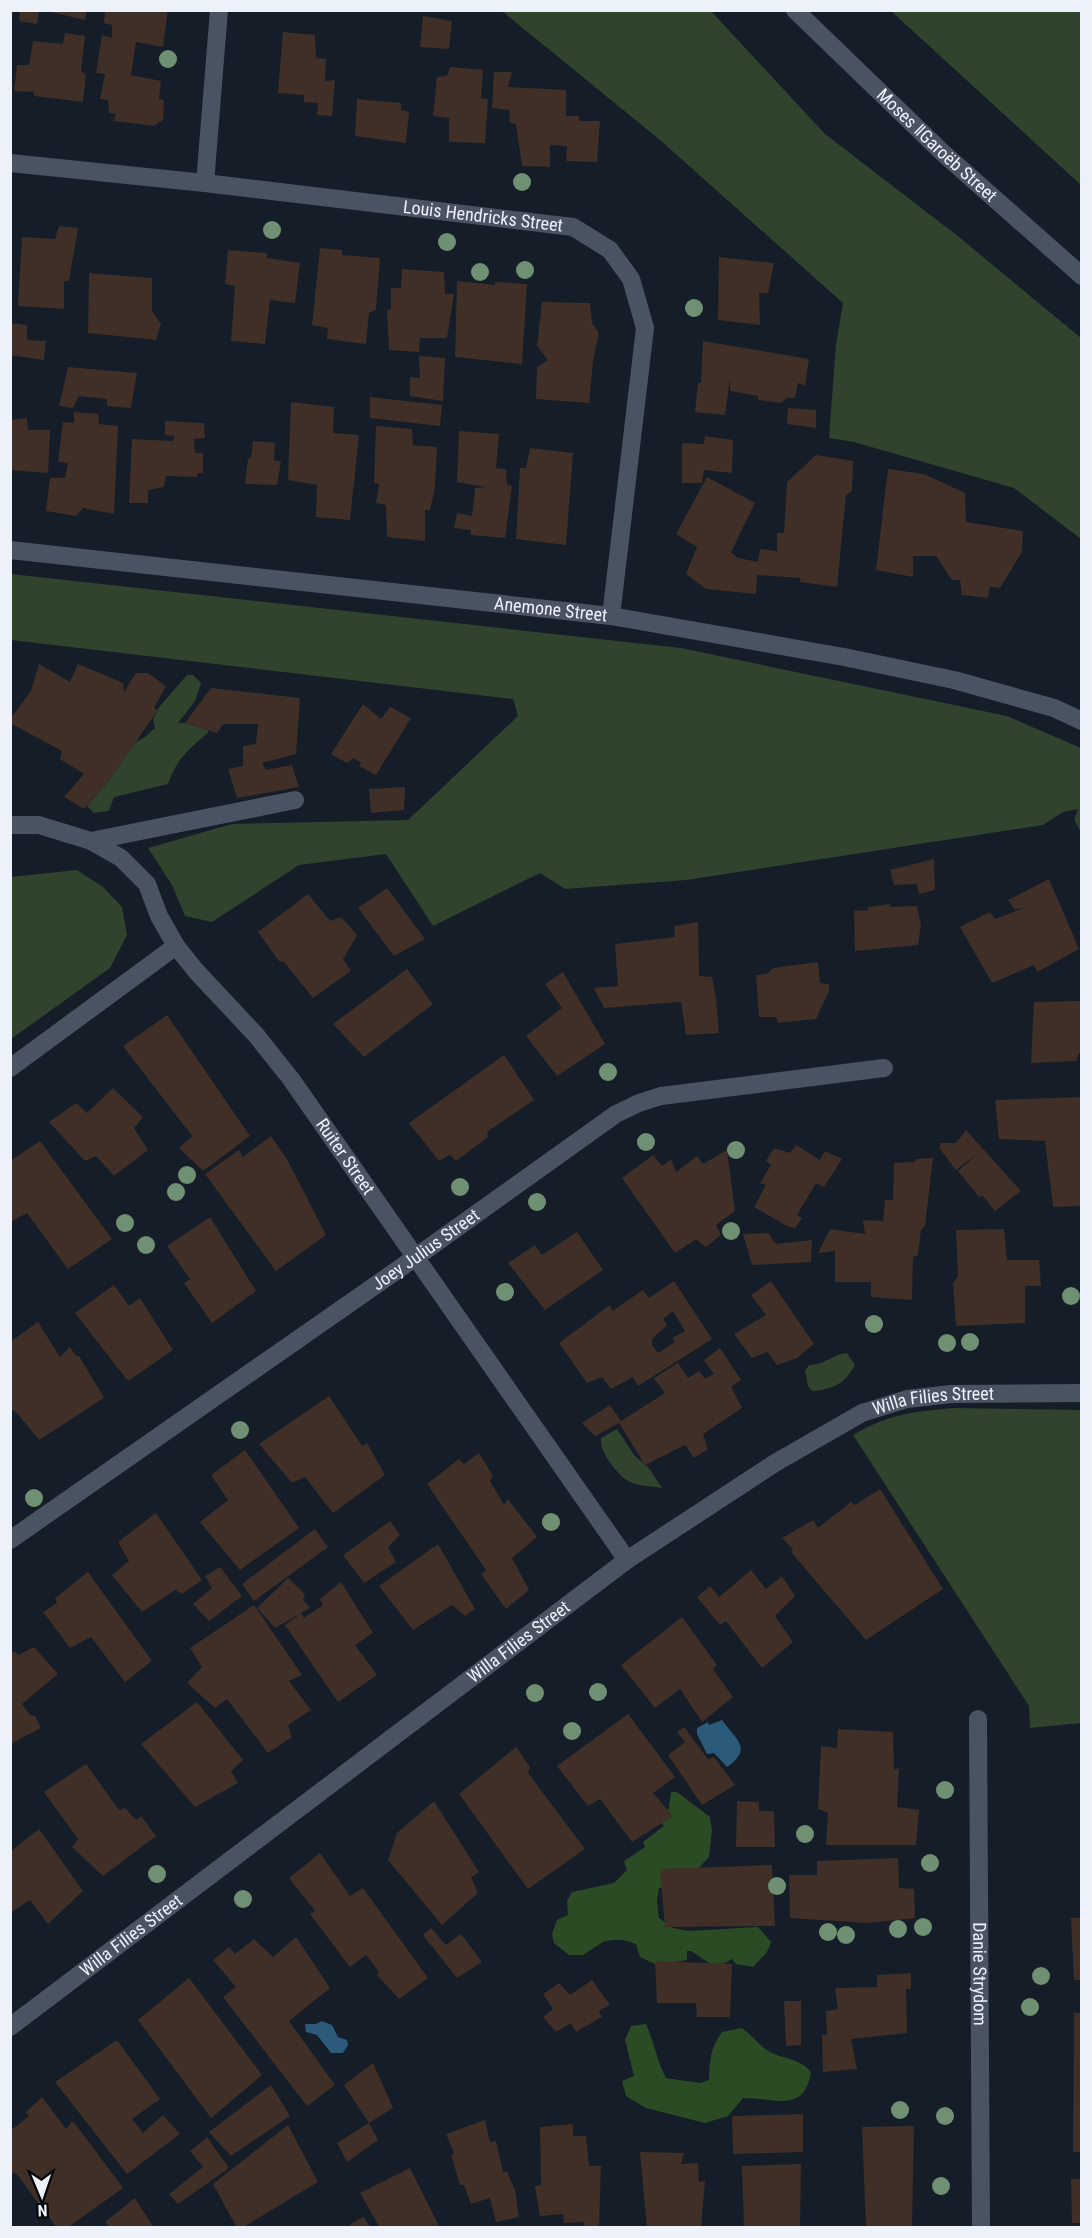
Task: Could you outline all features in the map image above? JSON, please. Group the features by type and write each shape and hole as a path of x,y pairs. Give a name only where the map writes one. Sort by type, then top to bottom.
{"street":[{"path":"205,183 219,10"},
{"name":"Moses ǁGaroëb Street","path":"795,10 943,153 1082,276"},
{"name":"Louis Hendricks Street","path":"10,163 205,183 573,227 610,250 631,279 645,328 611,616"},
{"name":"Anemone Street","path":"10,550 611,616 844,657 954,680 1054,708 1082,721"},
{"path":"91,841 295,800"},
{"name":"Ruiter Street","path":"10,825 39,825 91,841 121,858 147,884 159,916 176,946 195,970 256,1035 291,1079 627,1560"},
{"path":"10,1068 176,946"},
{"name":"Joey Julius Street","path":"10,1540 416,1257 616,1114 661,1096 884,1068"},
{"name":"Willa Filies Street","path":"10,2027 627,1560 775,1463 862,1413 907,1399 951,1394 1082,1393"},
{"name":"Danie Strydom","path":"978,1719 981,2228"}],"green space":[{"path":"502,11 711,11 825,134 959,237 1081,338 1081,539 1014,488 854,442 829,438 836,344 843,303 660,140"},
{"path":"891,11 1081,11 1081,185"},
{"path":"11,574 681,648 1007,716 1081,748 1081,832 1074,819 1078,809 1063,812 1043,825 686,880 565,889 540,873 433,926 386,854 299,865 212,922 185,916 172,885 148,848 232,824 408,820 518,716 513,699 11,640"},
{"path":"187,675 193,675 201,683 195,701 178,723 208,730 208,733 184,755 175,767 168,784 114,797 109,811 94,813 87,806 108,782 133,744 155,728 153,719 160,706"},
{"path":"77,870 103,887 122,907 127,935 110,968 11,1039 11,877"},
{"path":"847,1353 855,1365 847,1377 832,1387 812,1391 808,1386 805,1371 809,1365"},
{"path":"953,1408 1081,1410 1081,1723 1030,1728 1029,1706 853,1435 878,1422 901,1415"},
{"path":"617,1429 634,1455 649,1468 662,1488 629,1481 612,1466 602,1449 601,1438"},
{"path":"671,1792 677,1792 710,1817 712,1831 709,1857 687,1881 672,1887 659,1888 657,1901 659,1918 673,1928 688,1931 758,1927 771,1942 767,1952 753,1967 736,1964 732,1959 720,1964 710,1963 691,1951 687,1951 687,1960 657,1965 640,1957 636,1944 623,1940 603,1942 583,1955 569,1955 554,1943 552,1934 557,1920 568,1915 567,1901 572,1892 614,1883 627,1870 624,1861 645,1847 643,1842 664,1826 660,1821 669,1808"},
{"path":"646,2024 666,2078 700,2083 709,2080 711,2054 718,2038 722,2032 742,2028 770,2052 806,2067 811,2072 807,2085 802,2094 787,2101 743,2098 728,2116 705,2123 646,2108 626,2096 622,2081 634,2076 625,2040 631,2026"}],"water":[{"path":"722,1720 737,1739 741,1749 739,1755 727,1767 714,1753 707,1754 697,1734 697,1728 708,1722 709,1725"},
{"path":"322,2021 332,2025 338,2037 347,2040 348,2045 343,2053 331,2053 317,2035 306,2032 305,2024 316,2024"}],"building":[{"path":"20,10 39,10 37,24 19,21"},
{"path":"43,10 87,10 85,20"},
{"path":"105,10 168,10 163,47 136,42 131,75 161,81 159,99 164,100 163,120 154,126 114,121 116,114 109,113 108,100 100,99 105,74 96,73 102,35 112,38 112,25 104,23"},
{"path":"423,16 452,21 449,49 420,47"},
{"path":"283,32 315,35 316,58 326,59 325,81 335,80 332,116 317,115 318,103 304,102 304,95 278,93"},
{"path":"65,33 85,36 81,71 86,75 83,102 34,96 34,92 14,91 17,65 29,65 33,41 63,44"},
{"path":"450,67 483,70 481,98 488,99 485,143 449,142 449,118 433,116 437,77 447,76"},
{"path":"494,72 512,72 508,87 566,90 566,116 579,116 579,121 600,121 597,162 566,161 567,146 550,145 550,167 522,166 516,124 510,123 509,110 492,108"},
{"path":"357,99 401,103 401,110 409,112 406,143 355,136"},
{"path":"59,226 78,228 69,281 64,281 64,309 18,306 22,237 55,239"},
{"path":"320,248 342,250 342,255 380,258 376,310 369,313 366,344 327,339 328,328 312,325"},
{"path":"228,250 267,253 267,258 300,263 295,303 270,300 265,344 231,341 235,286 225,284"},
{"path":"719,257 774,263 768,293 759,293 760,325 718,320"},
{"path":"402,269 444,272 445,294 454,294 447,338 420,338 419,352 389,350 387,310 391,309 391,288 401,288"},
{"path":"89,273 152,278 152,311 161,324 156,340 88,333"},
{"path":"457,281 495,285 495,282 527,284 522,364 455,357"},
{"path":"542,302 590,303 592,323 599,333 593,361 589,403 536,399 537,367 548,360 537,346"},
{"path":"10,323 27,325 27,340 46,341 44,360 10,355"},
{"path":"703,341 809,359 805,386 798,383 795,398 787,398 781,403 758,400 758,396 730,391 730,378 725,415 695,412 698,383 701,383"},
{"path":"419,356 445,358 443,401 410,396 410,377 420,378"},
{"path":"68,367 137,373 131,408 107,406 107,399 79,396 73,408 59,406"},
{"path":"370,397 442,405 440,426 370,418"},
{"path":"291,402 334,407 333,433 359,435 350,520 316,517 317,485 288,480"},
{"path":"788,408 816,410 816,428 787,424"},
{"path":"74,412 98,414 99,424 118,426 114,514 83,508 76,516 46,511 50,478 65,478 68,463 58,462 63,422 74,423"},
{"path":"27,418 28,430 50,430 48,473 10,470 10,420"},
{"path":"165,421 204,423 205,438 194,439 195,453 203,453 203,473 198,473 197,477 166,476 164,487 148,490 148,503 129,503 132,439 173,441 175,436 165,435"},
{"path":"376,426 412,429 413,445 437,447 435,487 430,510 425,510 425,541 387,537 386,505 376,503 379,484 374,483"},
{"path":"459,431 499,434 496,468 506,469 507,485 512,486 505,538 471,535 471,530 454,528 457,513 472,516 475,488 486,487 457,482"},
{"path":"705,436 733,440 732,473 704,470 702,483 682,483 682,443 704,444"},
{"path":"253,441 275,443 274,460 281,462 277,485 245,484"},
{"path":"530,448 573,453 566,545 516,539 520,468 526,468"},
{"path":"816,455 853,461 852,491 846,495 837,587 800,582 800,578 757,575 756,594 706,589 686,574 697,547 676,534 707,477 755,503 731,552 738,558 758,562 760,549 777,551 777,533 784,533 787,482"},
{"path":"888,469 924,474 965,493 966,522 1023,531 1022,552 1000,588 990,587 988,598 962,595 960,580 952,580 936,556 913,556 913,577 876,570"},
{"path":"39,664 70,682 78,664 123,683 124,692 136,673 148,673 166,686 154,708 158,710 108,782 84,809 64,797 84,774 60,759 62,751 10,723 10,719 31,691"},
{"path":"211,688 300,698 296,754 262,763 266,770 292,765 299,787 237,798 228,769 243,766 243,746 256,744 258,724 223,724 217,733 185,723"},
{"path":"363,704 381,719 390,707 411,718 376,775 359,766 361,763 354,758 347,763 331,754"},
{"path":"405,787 404,810 371,813 369,789"},
{"path":"934,859 935,890 919,894 917,884 894,885 890,870"},
{"path":"1049,879 1079,949 1037,972 1034,965 992,983 960,927 990,912 995,919 1024,908 1014,909 1008,900"},
{"path":"387,888 425,939 394,956 358,908"},
{"path":"308,894 330,921 341,917 357,935 343,959 351,971 313,998 284,962 279,961 258,932"},
{"path":"890,904 891,907 917,906 921,925 918,945 855,951 854,911"},
{"path":"698,922 699,976 712,977 719,1033 686,1035 681,1002 604,1008 594,988 618,986 615,944 675,937 674,926"},
{"path":"818,962 820,983 829,984 829,991 816,1019 778,1023 776,1017 759,1017 756,975 767,974 773,968"},
{"path":"407,969 433,1004 364,1057 333,1024"},
{"path":"563,972 605,1044 557,1076 526,1036 562,1008 545,984"},
{"path":"1082,1001 1082,1053 1079,1053 1076,1061 1031,1063 1034,1002"},
{"path":"167,1015 250,1136 203,1171 179,1148 192,1136 123,1046"},
{"path":"504,1055 534,1100 487,1132 488,1137 456,1161 450,1155 439,1161 409,1123"},
{"path":"113,1088 143,1117 134,1128 148,1150 114,1176 96,1156 85,1161 49,1122 76,1103 87,1113"},
{"path":"1082,1097 1082,1206 1053,1207 1045,1141 999,1139 995,1100"},
{"path":"966,1130 1021,1191 995,1211 983,1196 979,1197 958,1171 977,1154 956,1170 940,1149 940,1143 956,1143"},
{"path":"271,1136 288,1161 326,1235 276,1271 205,1174 239,1150 243,1157"},
{"path":"40,1141 112,1239 68,1269 27,1213 10,1220 10,1161"},
{"path":"796,1145 820,1160 825,1151 842,1159 824,1187 816,1183 797,1215 802,1218 795,1228 787,1226 754,1207 766,1185 760,1183 771,1165 766,1161 774,1148 790,1153"},
{"path":"727,1150 735,1211 716,1225 721,1235 706,1247 696,1239 675,1253 622,1178 653,1155 662,1166 671,1159 676,1172 697,1156 703,1164"},
{"path":"933,1158 925,1226 921,1230 918,1255 913,1257 912,1300 871,1297 871,1282 835,1282 835,1251 818,1253 830,1229 865,1234 863,1220 883,1221 885,1200 893,1200 894,1163"},
{"path":"210,1217 256,1291 212,1323 184,1283 190,1279 167,1246"},
{"path":"1004,1229 1007,1260 1039,1260 1041,1286 1025,1286 1025,1323 956,1326 953,1283 958,1276 956,1230"},
{"path":"577,1232 603,1270 545,1310 508,1263 535,1245 542,1255"},
{"path":"768,1233 776,1244 812,1240 811,1262 752,1265 743,1234"},
{"path":"674,1281 712,1339 638,1386 633,1377 611,1389 602,1377 587,1383 559,1343 610,1305 612,1311 643,1290 649,1298","holes":["673,1311 685,1331 672,1338 675,1342 658,1353 652,1345 652,1339 667,1325 663,1319"]},
{"path":"771,1281 814,1344 797,1358 777,1365 768,1352 752,1358 734,1334 766,1315 751,1295"},
{"path":"114,1285 129,1306 140,1298 173,1350 128,1381 75,1313"},
{"path":"38,1322 60,1357 70,1347 76,1356 79,1356 104,1398 39,1440 17,1413 10,1409 10,1342"},
{"path":"720,1348 741,1380 731,1387 742,1408 703,1434 708,1449 694,1458 685,1445 645,1465 619,1423 595,1436 582,1423 610,1405 621,1421 665,1393 654,1378 678,1363 688,1378 699,1371 705,1379 714,1374 704,1360"},
{"path":"329,1396 362,1446 367,1443 385,1475 333,1513 305,1477 292,1483 259,1444"},
{"path":"245,1450 299,1528 240,1570 200,1522 228,1500 211,1475"},
{"path":"479,1453 493,1476 490,1481 504,1505 508,1499 537,1537 512,1558 529,1590 506,1609 481,1574 486,1570 427,1484 459,1459 464,1464"},
{"path":"880,1489 943,1589 866,1640 791,1552 793,1549 782,1538 813,1520 818,1528 851,1502 855,1505"},
{"path":"156,1513 202,1580 182,1594 175,1590 142,1612 112,1575 129,1561 118,1542"},
{"path":"390,1521 400,1535 388,1547 396,1562 364,1583 343,1555"},
{"path":"315,1529 328,1547 254,1601 242,1584"},
{"path":"438,1544 475,1609 465,1616 452,1605 413,1630 379,1586"},
{"path":"220,1567 242,1596 209,1621 193,1604 212,1588 205,1576"},
{"path":"751,1570 766,1589 782,1576 795,1596 775,1616 793,1642 762,1668 726,1621 720,1625 697,1597 710,1586 719,1597"},
{"path":"88,1572 152,1661 125,1682 91,1637 70,1648 43,1612 57,1603 55,1598"},
{"path":"288,1578 305,1594 303,1600 310,1608 275,1628 257,1608"},
{"path":"341,1582 373,1633 355,1645 377,1675 338,1702 285,1625 301,1613 304,1618 323,1605 320,1599"},
{"path":"254,1605 302,1675 289,1681 311,1710 288,1725 292,1737 268,1753 227,1699 215,1708 187,1683 202,1667 190,1648"},
{"path":"682,1617 717,1665 713,1669 733,1697 702,1722 680,1689 655,1708 621,1665"},
{"path":"34,1647 58,1674 22,1704 31,1716 35,1716 41,1728 10,1744 10,1653 15,1651 18,1655"},
{"path":"197,1702 243,1760 231,1771 238,1783 195,1807 141,1744"},
{"path":"628,1714 675,1777 653,1793 673,1816 632,1842 600,1799 588,1806 557,1766"},
{"path":"684,1727 708,1759 714,1757 735,1785 702,1805 668,1755 685,1742 677,1732"},
{"path":"838,1729 893,1732 894,1770 899,1768 897,1807 919,1810 916,1845 826,1845 828,1813 818,1809 821,1746 837,1748"},
{"path":"516,1747 530,1767 528,1773 585,1849 528,1889 459,1794"},
{"path":"86,1764 119,1810 125,1808 136,1820 141,1816 156,1836 103,1876 72,1847 78,1839 44,1792"},
{"path":"434,1801 479,1872 471,1877 478,1893 442,1925 388,1860 397,1833"},
{"path":"737,1801 759,1802 759,1811 774,1811 775,1847 736,1847"},
{"path":"39,1829 83,1891 48,1924 30,1900 10,1913 10,1852"},
{"path":"320,1853 350,1896 363,1888 428,1978 399,1999 377,1975 379,1972 366,1955 350,1967 310,1914 315,1911 289,1878"},
{"path":"898,1858 899,1888 914,1889 915,1918 868,1923 790,1918 789,1875 817,1875 817,1861"},
{"path":"772,1865 775,1926 665,1927 660,1869"},
{"path":"1071,1918 1082,1918 1082,1980 1074,1980"},
{"path":"431,1928 446,1945 461,1934 482,1962 457,1978 423,1935"},
{"path":"296,1937 330,1988 289,2021 335,2085 307,2106 223,1997 236,1987 213,1960 229,1947 235,1954 254,1939 273,1957"},
{"path":"655,1961 732,1964 730,2017 697,2017 696,2003 657,2003"},
{"path":"911,1973 911,1989 906,1989 907,2033 851,2039 857,2069 823,2072 822,2035 827,2035 826,2011 838,2009 835,1988 877,1987 877,1975"},
{"path":"189,1978 262,2075 211,2118 138,2020"},
{"path":"592,1980 610,2005 599,2011 602,2017 576,2032 571,2023 556,2032 543,2017 553,2009 543,1994 559,1983 570,1995"},
{"path":"784,2001 801,2001 801,2045 786,2046"},
{"path":"1074,2013 1082,2013 1082,2152 1073,2152"},
{"path":"117,2040 160,2099 132,2119 143,2133 163,2115 180,2134 127,2174 55,2082"},
{"path":"373,2063 393,2108 369,2123 344,2085"},
{"path":"271,2085 290,2116 231,2156 209,2132"},
{"path":"42,2097 66,2129 73,2121 123,2188 67,2228 57,2228 15,2172 10,2175 10,2131 29,2116 26,2112"},
{"path":"803,2114 803,2152 733,2154 732,2116"},
{"path":"485,2120 490,2142 496,2141 503,2172 507,2172 515,2190 519,2217 496,2222 490,2198 471,2204 464,2185 460,2185 451,2155 454,2153 446,2134"},
{"path":"369,2123 378,2140 347,2162 337,2143"},
{"path":"573,2124 573,2136 586,2136 589,2166 601,2166 599,2228 585,2228 584,2222 564,2223 563,2214 540,2216 535,2186 541,2185 540,2127"},
{"path":"288,2125 318,2182 242,2228 237,2228 213,2184"},
{"path":"914,2126 912,2228 866,2228 862,2127"},
{"path":"207,2137 229,2168 178,2204 169,2194 203,2167 190,2151"},
{"path":"640,2152 684,2153 681,2164 698,2163 699,2182 705,2181 701,2228 647,2228"},
{"path":"801,2164 800,2228 744,2228 742,2166"},
{"path":"410,2168 440,2228 380,2228 360,2193"},
{"path":"1071,2179 1082,2179 1082,2223 1072,2223"},
{"path":"135,2198 154,2228 110,2228 105,2222"},
{"path":"364,2217 371,2228 351,2228 350,2224"}]}
